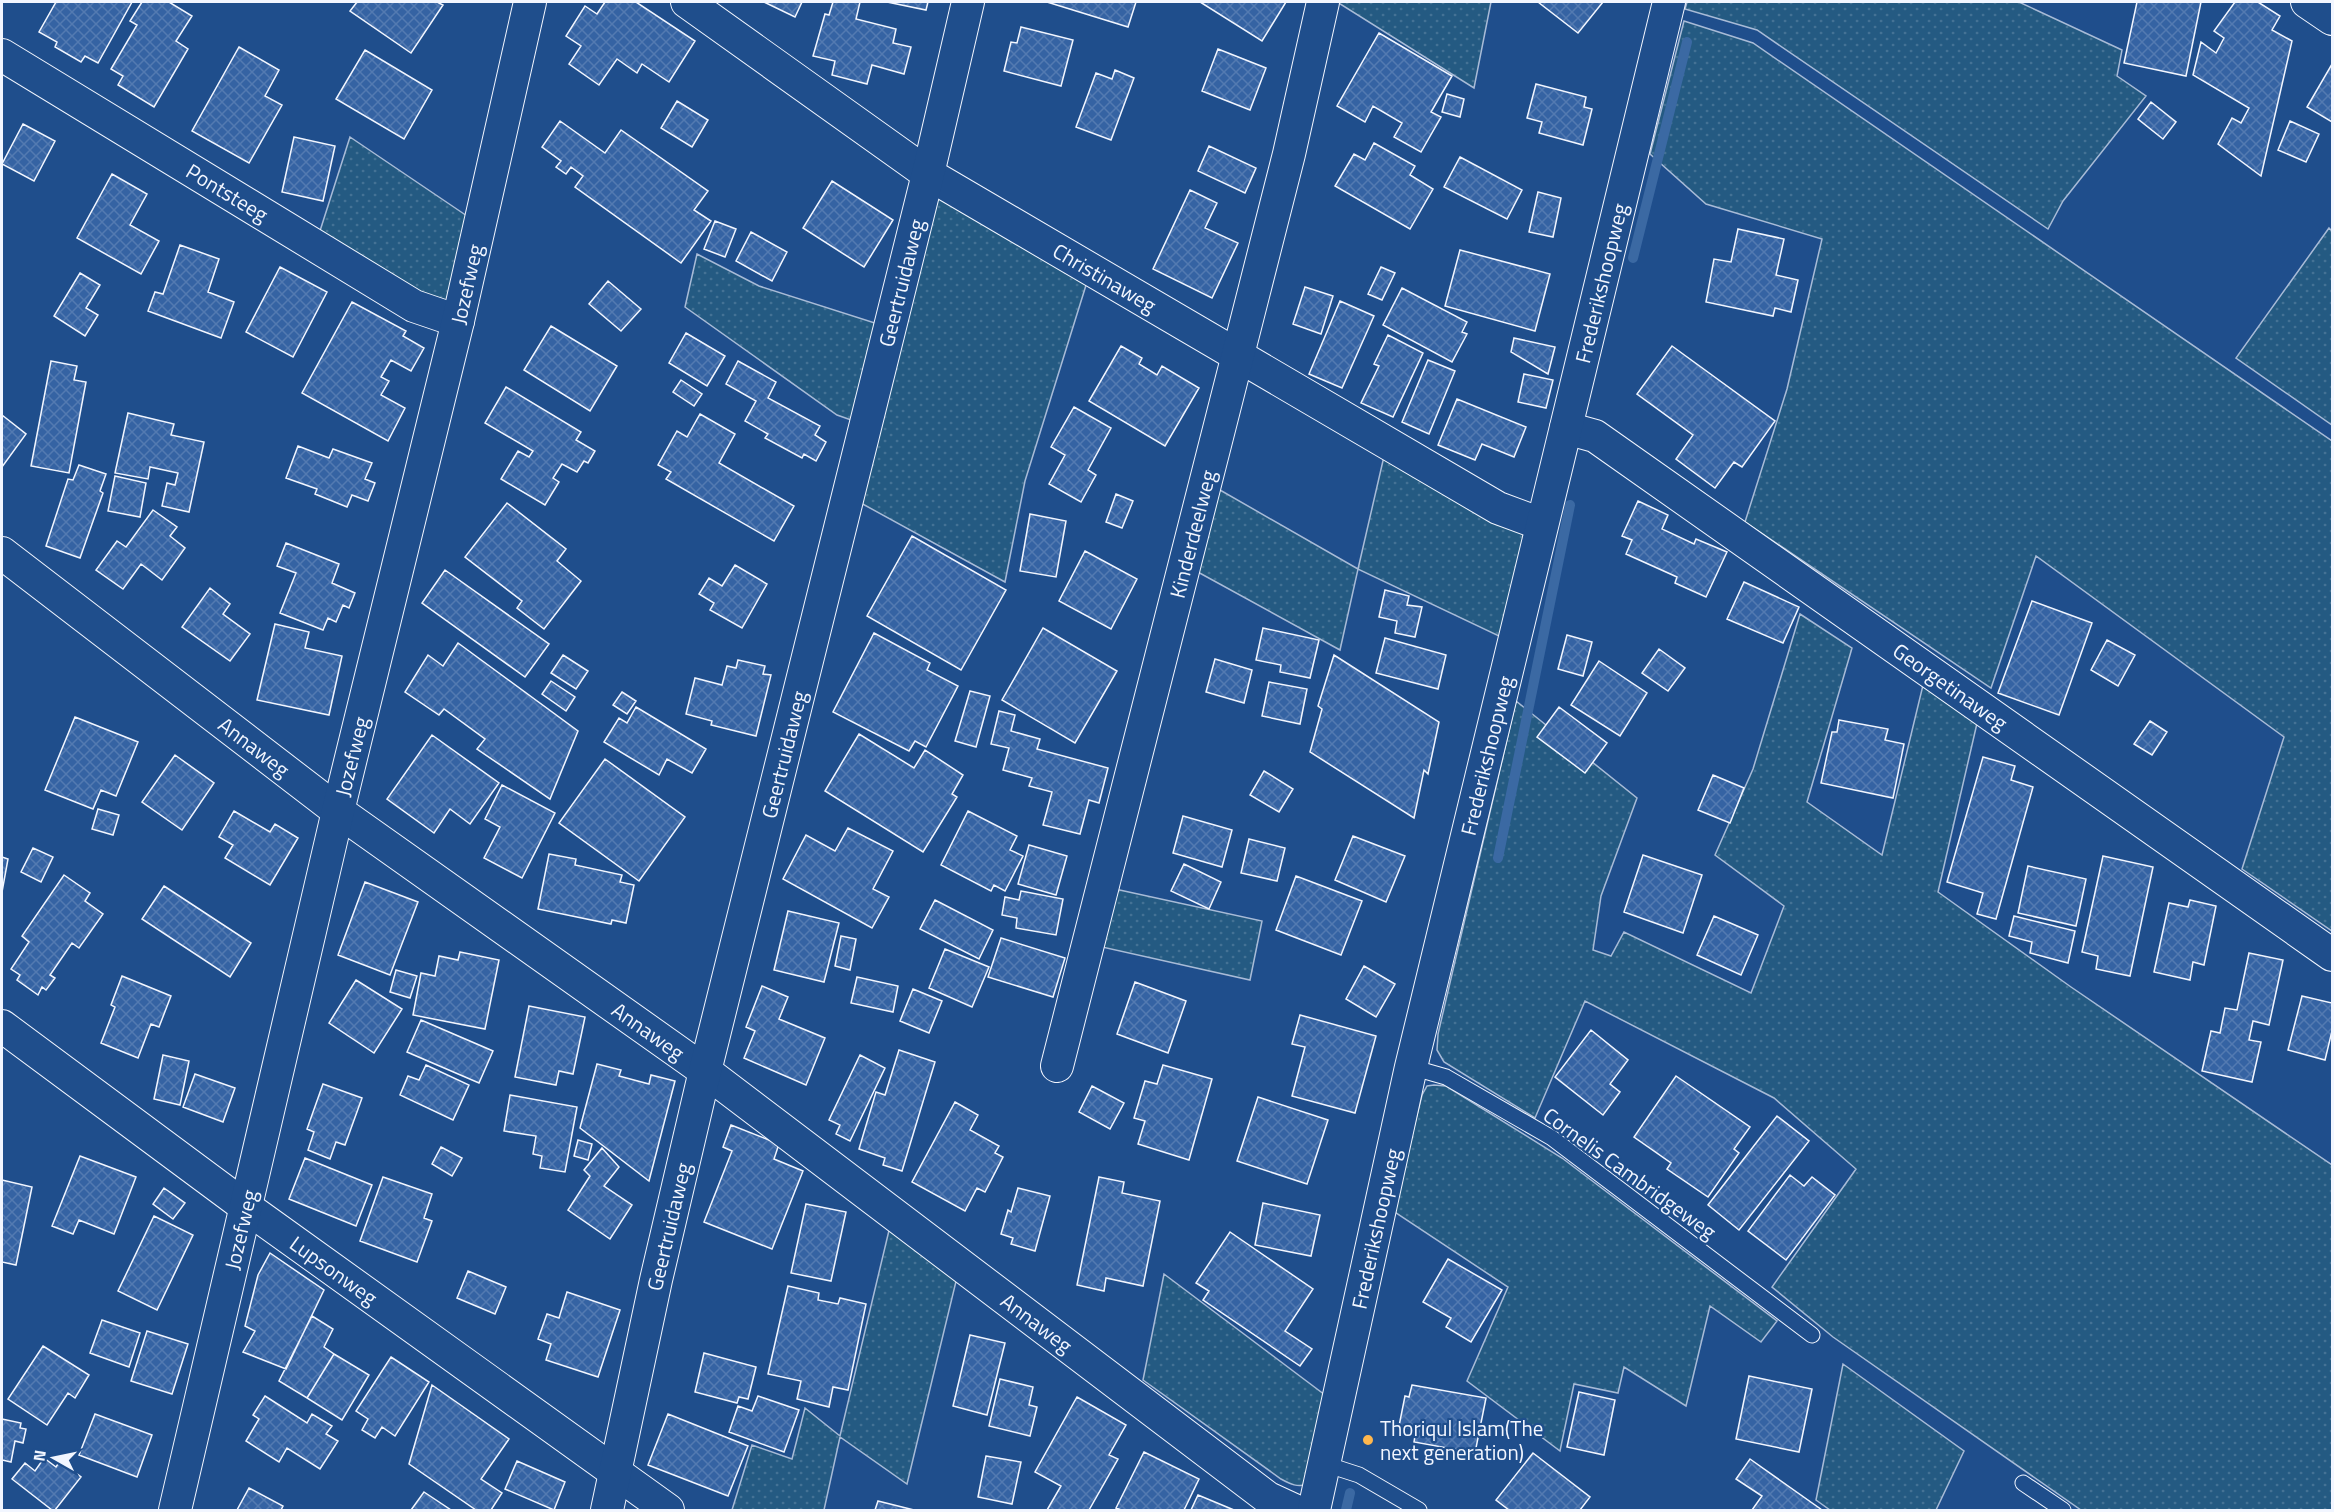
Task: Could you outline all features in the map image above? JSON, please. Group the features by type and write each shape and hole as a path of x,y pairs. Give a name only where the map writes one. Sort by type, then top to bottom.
{"street":[{"name":"Jozefweg","path":"175,1510 338,811 458,321 530,2"},
{"name":"Christinaweg","path":"687,2 928,174 1498,508 1541,524"},
{"name":"Geertruidaweg","path":"607,1510 656,1280 705,1071 928,174 968,2"},
{"name":"Kinderdeelweg","path":"1057,1066 1289,154 1323,2"},
{"name":"Frederikshoopweg","path":"1314,1510 1411,1067 1669,2"},
{"path":"2307,2 2332,19"},
{"name":"Pontsteeg","path":"2,55 414,306 458,321"},
{"name":"Georgetinaweg","path":"1566,428 1595,436 2332,955"},
{"name":"Annaweg","path":"2,553 338,811 705,1071 1268,1498 1294,1510"},
{"name":"Lupsonweg","path":"2,1026 246,1207 668,1510"}],"lane":[{"name":"Cornelis Cambridgeweg","path":"1411,1067 1446,1077 1552,1138 1812,1335"},
{"path":"1324,1464 1359,1475 1419,1510"},
{"path":"2023,1483 2062,1510"}],"shaded area":[{"path":"1337,2 1491,2 1474,88"},
{"path":"1687,2 2019,2 2122,50 2117,76 2146,96 2063,201 2048,229 1757,30 1685,9"},
{"path":"1684,21 1753,43 2332,441 2332,931 2242,869 2284,737 2036,556 1991,688 1745,522 1787,389 1822,239 1706,204 1650,154"},
{"path":"350,137 470,218 452,293 445,302 433,304 319,234"},
{"path":"941,196 1087,282 1025,481 1005,582 859,502 934,204"},
{"path":"2329,228 2332,231 2332,425 2236,358"},
{"path":"697,254 759,286 878,324 854,421 837,415 685,307"},
{"path":"1385,452 1517,526 1523,535 1525,544 1501,637 1358,569"},
{"path":"1213,486 1358,569 1340,650 1196,571"},
{"path":"1800,614 1852,648 1807,802 1882,855 1924,681 1978,719 1938,892 2071,987 2332,1165 2332,1510 2081,1510 1833,1337 1772,1287 1856,1169 1774,1098 1585,1001 1535,1118 1444,1062 1437,1050 1438,1034 1516,701 1637,798 1601,896 1593,950 1611,956 1624,932 1751,993 1784,906 1715,855 1753,769"},
{"path":"1115,889 1262,921 1250,980 1102,947"},
{"path":"1427,1086 1446,1086 1562,1158 1777,1321 1761,1342 1710,1306 1686,1406 1624,1367 1618,1393 1574,1384 1560,1451 1467,1381 1508,1287 1393,1211 1422,1095"},
{"path":"891,1222 959,1269 907,1484 840,1437 824,1510 732,1510 752,1445 792,1459 805,1408 840,1436"},
{"path":"1164,1274 1329,1398 1308,1484 1291,1484 1281,1479 1143,1380"},
{"path":"1843,1364 1964,1451 1936,1510 1830,1510 1816,1500"}],"building":[{"path":"56,2 132,2 98,63 85,56 81,62 55,47 57,42 39,32"},
{"path":"142,2 169,2 192,16 176,41 188,49 154,107 118,85 123,76 111,69 137,25 130,21"},
{"path":"357,2 437,2 443,5 411,53 350,11"},
{"path":"605,2 636,2 695,41 669,82 642,64 637,73 617,59 599,85 569,64 581,46 566,36 585,6 597,14"},
{"path":"764,2 802,2 795,17"},
{"path":"833,2 860,2 856,19 896,29 893,43 911,47 904,74 872,65 867,84 832,75 835,61 813,56 825,14 829,15"},
{"path":"887,2 928,2 926,10"},
{"path":"1047,2 1136,2 1128,27"},
{"path":"1200,2 1286,2 1262,41"},
{"path":"1538,2 1603,2 1578,33"},
{"path":"2137,2 2201,2 2186,76 2124,63"},
{"path":"2235,2 2258,2 2280,16 2272,30 2292,41 2261,176 2218,144 2232,118 2241,123 2249,108 2193,75 2201,42 2216,53 2224,38 2214,31"},
{"path":"1021,27 1073,40 1061,86 1004,71 1011,42 1017,43"},
{"path":"1379,33 1452,76 1431,112 1441,117 1421,152 1394,137 1402,123 1373,106 1365,122 1337,106"},
{"path":"239,47 279,70 265,96 282,105 249,163 192,131"},
{"path":"1218,49 1266,68 1250,110 1202,91"},
{"path":"365,50 432,90 404,139 336,99"},
{"path":"2332,64 2332,122 2307,107"},
{"path":"1115,70 1134,78 1111,140 1076,127 1096,73 1112,79"},
{"path":"1536,84 1586,97 1584,107 1592,109 1583,145 1539,133 1542,122 1527,118"},
{"path":"1447,94 1464,99 1460,117 1442,112"},
{"path":"677,101 708,120 692,147 661,128"},
{"path":"2151,102 2176,122 2163,139 2138,119"},
{"path":"560,121 605,153 621,130 708,191 694,210 711,221 681,263 575,187 583,176 571,167 566,174 556,167 561,161 542,147"},
{"path":"2290,121 2319,134 2306,162 2278,150"},
{"path":"23,124 55,141 34,181 2,164"},
{"path":"294,137 335,146 323,201 282,192"},
{"path":"1374,143 1415,166 1410,175 1433,189 1410,229 1335,186 1354,154 1365,160"},
{"path":"1209,146 1256,168 1245,193 1198,171"},
{"path":"1460,157 1522,190 1507,219 1444,187"},
{"path":"112,174 147,194 130,225 159,241 141,274 77,238"},
{"path":"832,181 893,220 864,267 803,228"},
{"path":"1190,190 1217,203 1205,228 1238,243 1212,298 1153,269"},
{"path":"1538,192 1561,198 1553,237 1529,232"},
{"path":"715,221 736,229 725,257 704,249"},
{"path":"1738,229 1784,239 1776,275 1798,280 1791,312 1775,308 1773,316 1706,302 1714,259 1731,262"},
{"path":"751,232 787,252 772,281 736,261"},
{"path":"180,245 219,259 208,292 234,302 221,338 148,311 155,292 163,294"},
{"path":"1460,250 1550,274 1535,331 1445,306"},
{"path":"280,267 327,292 293,357 246,332"},
{"path":"1381,267 1395,273 1382,300 1368,294"},
{"path":"80,273 100,285 86,308 98,315 85,336 54,316"},
{"path":"608,281 641,309 621,331 589,304"},
{"path":"1305,287 1333,296 1321,334 1293,324"},
{"path":"1402,288 1467,322 1462,332 1467,334 1452,362 1383,325"},
{"path":"1340,301 1374,316 1342,388 1309,374"},
{"path":"352,302 406,331 403,336 424,348 411,371 391,360 381,377 389,381 381,395 405,408 388,441 302,393"},
{"path":"551,326 617,366 590,411 524,370"},
{"path":"686,333 725,356 707,386 669,363"},
{"path":"1388,335 1423,353 1393,417 1361,403 1379,366 1374,364"},
{"path":"1514,338 1555,347 1548,374 1511,352"},
{"path":"1121,346 1142,358 1139,364 1157,375 1162,366 1199,388 1165,446 1089,401"},
{"path":"1672,346 1775,421 1742,467 1734,462 1715,488 1676,459 1693,435 1637,394"},
{"path":"1428,360 1455,371 1429,434 1402,422"},
{"path":"51,361 77,366 74,380 86,382 69,473 31,466"},
{"path":"738,361 776,382 768,398 820,426 815,435 826,442 816,461 804,454 802,458 765,438 768,434 745,421 756,401 726,384"},
{"path":"1524,374 1553,380 1546,408 1518,402"},
{"path":"681,380 702,394 694,406 673,392"},
{"path":"506,387 581,432 576,440 595,451 588,463 584,461 577,472 562,464 553,478 559,482 545,505 501,479 518,451 529,457 533,451 485,423"},
{"path":"1457,399 1526,427 1514,457 1482,444 1475,460 1438,445"},
{"path":"1074,407 1111,428 1088,470 1096,475 1081,502 1049,484 1065,455 1051,447"},
{"path":"128,413 174,424 171,435 204,442 189,512 162,506 167,483 175,485 178,473 150,467 148,479 115,473"},
{"path":"700,414 735,434 719,463 794,506 774,541 666,479 671,472 658,465 677,431 687,437"},
{"path":"2,415 26,434 2,467"},
{"path":"298,446 329,458 333,449 372,463 365,479 375,483 368,501 352,495 347,507 315,494 317,489 286,478"},
{"path":"79,465 106,474 100,491 103,493 80,558 46,546 68,479 73,480"},
{"path":"115,476 146,483 140,517 108,511"},
{"path":"1116,494 1133,501 1122,528 1106,522"},
{"path":"1638,501 1668,515 1662,529 1694,544 1696,539 1727,552 1706,597 1675,583 1677,577 1626,554 1632,540 1622,536"},
{"path":"507,503 566,549 557,561 581,581 544,629 517,608 522,601 465,557"},
{"path":"153,510 177,527 170,536 185,548 162,580 141,564 123,589 96,570 117,541 126,547"},
{"path":"1030,514 1066,521 1056,577 1020,571"},
{"path":"912,536 1006,590 961,670 867,616"},
{"path":"286,543 339,564 332,583 355,593 349,608 343,605 336,622 328,618 323,630 280,613 296,573 277,566"},
{"path":"1085,551 1137,579 1111,629 1059,601"},
{"path":"735,565 767,584 742,628 710,610 714,603 699,594 709,578 722,586"},
{"path":"445,570 549,644 525,677 422,603"},
{"path":"1744,582 1799,607 1783,643 1727,619"},
{"path":"210,588 230,604 223,614 250,634 230,661 182,627"},
{"path":"1385,590 1409,596 1407,605 1422,607 1415,637 1395,633 1397,621 1379,617"},
{"path":"2032,601 2092,623 2059,715 1998,693"},
{"path":"275,624 309,632 305,648 342,656 329,715 257,700"},
{"path":"1043,628 1117,671 1075,743 1002,700"},
{"path":"1263,628 1319,640 1310,678 1280,672 1281,665 1256,660"},
{"path":"874,633 930,663 927,670 958,686 926,747 915,741 909,751 833,712"},
{"path":"1567,635 1592,642 1583,676 1558,669"},
{"path":"1385,638 1446,655 1438,689 1376,673"},
{"path":"2107,640 2135,655 2118,686 2091,670"},
{"path":"458,643 578,731 550,799 477,749 485,739 444,709 439,715 405,692 428,655 443,666"},
{"path":"1659,649 1685,668 1668,691 1642,673"},
{"path":"563,655 588,671 576,689 551,673"},
{"path":"1334,655 1439,722 1428,774 1424,770 1414,818 1310,752 1322,709 1318,706"},
{"path":"1215,659 1252,670 1244,703 1206,692"},
{"path":"738,660 765,666 763,674 771,675 756,736 711,725 712,721 686,714 695,678 722,685 727,666 736,668"},
{"path":"1599,661 1647,693 1620,736 1571,705"},
{"path":"551,681 575,697 566,711 542,694"},
{"path":"1269,682 1307,689 1300,724 1262,716"},
{"path":"970,691 990,696 976,747 955,741"},
{"path":"622,692 636,701 627,714 613,705"},
{"path":"636,707 706,749 692,773 667,759 659,775 604,742 619,718 627,723"},
{"path":"1559,707 1607,743 1585,773 1537,737"},
{"path":"999,711 1015,715 1011,731 1040,739 1037,749 1108,768 1099,803 1089,800 1080,834 1043,825 1052,792 1029,786 1032,778 1003,770 1009,748 991,744"},
{"path":"75,717 138,742 116,796 101,790 93,809 45,790"},
{"path":"1839,720 1888,729 1885,740 1904,744 1893,798 1821,783 1832,732 1837,732"},
{"path":"2150,721 2167,732 2152,755 2134,744"},
{"path":"859,734 914,768 925,750 963,775 952,794 957,797 923,852 825,791"},
{"path":"432,735 499,783 470,824 450,809 434,833 387,799"},
{"path":"175,755 214,783 182,830 142,802"},
{"path":"1983,757 2015,766 2011,780 2033,787 1996,919 1977,914 1983,893 1947,882"},
{"path":"605,759 685,817 639,881 559,823"},
{"path":"1264,771 1293,789 1279,812 1250,795"},
{"path":"1713,775 1744,788 1730,823 1698,810"},
{"path":"502,785 555,813 522,878 484,858 500,827 485,819"},
{"path":"98,809 119,815 113,835 92,829"},
{"path":"234,811 270,832 275,824 298,838 270,885 225,858 233,845 219,837"},
{"path":"968,811 1017,836 1010,850 1023,856 1005,891 994,885 991,891 941,865"},
{"path":"1183,816 1232,830 1222,867 1173,853"},
{"path":"848,828 893,851 873,889 889,897 872,928 783,879 806,835 835,851"},
{"path":"1353,836 1405,856 1386,902 1335,880"},
{"path":"1249,839 1285,848 1277,881 1241,873"},
{"path":"1029,845 1067,856 1056,895 1018,884"},
{"path":"33,848 53,857 41,882 21,872"},
{"path":"549,854 576,859 575,865 622,875 620,882 634,885 626,923 612,920 611,924 538,909"},
{"path":"1643,855 1702,875 1683,933 1624,912"},
{"path":"2103,856 2153,867 2130,976 2096,969 2098,956 2082,952"},
{"path":"2,857 8,859 2,892"},
{"path":"1184,864 1221,882 1209,909 1171,891"},
{"path":"2028,866 2086,879 2076,926 2018,913"},
{"path":"64,875 90,893 85,901 103,914 79,948 72,943 50,975 55,978 46,990 42,987 38,995 17,980 20,975 11,969 29,942 22,936"},
{"path":"1296,876 1362,901 1341,955 1276,930"},
{"path":"365,882 418,902 390,975 338,955"},
{"path":"164,886 251,943 230,977 142,919"},
{"path":"1021,891 1063,899 1056,935 1016,928 1017,918 1002,915 1005,897 1019,900"},
{"path":"935,900 993,930 979,959 920,929"},
{"path":"2190,900 2216,906 2204,965 2193,962 2190,980 2154,972 2169,903 2188,907"},
{"path":"788,911 839,923 824,982 774,970"},
{"path":"1714,916 1758,935 1741,975 1697,955"},
{"path":"2014,916 2075,931 2068,963 2030,953 2032,942 2009,936"},
{"path":"841,936 856,939 850,970 835,966"},
{"path":"1001,938 1065,958 1053,997 988,977"},
{"path":"945,949 989,967 972,1007 929,988"},
{"path":"460,952 499,960 485,1029 413,1015 421,973 435,976 439,956 458,960"},
{"path":"2249,953 2283,960 2269,1025 2253,1021 2249,1040 2261,1042 2252,1082 2202,1071 2211,1031 2220,1033 2225,1008 2237,1010"},
{"path":"1364,966 1395,984 1376,1017 1346,999"},
{"path":"396,970 417,976 410,998 390,992"},
{"path":"122,976 171,996 159,1027 151,1024 138,1058 101,1043 115,1007 111,1005"},
{"path":"857,977 898,986 893,1012 851,1003"},
{"path":"356,980 402,1009 374,1053 329,1023"},
{"path":"1135,982 1186,1001 1168,1053 1117,1034"},
{"path":"762,986 788,997 779,1019 825,1038 806,1085 744,1058 755,1031 746,1027"},
{"path":"913,989 942,1001 929,1033 900,1021"},
{"path":"2302,996 2332,1003 2332,1031 2325,1060 2288,1050"},
{"path":"529,1006 585,1017 573,1074 559,1071 556,1085 515,1077"},
{"path":"1300,1015 1376,1036 1355,1113 1292,1096 1305,1047 1292,1044"},
{"path":"421,1020 493,1051 479,1083 407,1052"},
{"path":"1591,1030 1628,1060 1610,1084 1620,1092 1603,1115 1555,1077"},
{"path":"899,1050 935,1062 902,1171 883,1165 885,1158 859,1149 876,1092 885,1095"},
{"path":"163,1055 189,1061 180,1105 154,1099"},
{"path":"860,1055 885,1068 850,1141 836,1134 840,1125 829,1120"},
{"path":"597,1064 621,1070 619,1076 649,1084 651,1075 675,1081 649,1181 580,1128"},
{"path":"426,1065 469,1085 453,1120 400,1095 408,1076 419,1080"},
{"path":"1163,1065 1212,1079 1189,1160 1138,1144 1145,1121 1134,1118 1145,1081 1157,1084"},
{"path":"195,1074 235,1088 223,1122 183,1107"},
{"path":"1676,1076 1750,1127 1734,1149 1739,1153 1708,1197 1667,1169 1671,1163 1634,1137"},
{"path":"323,1084 362,1098 345,1145 336,1142 330,1159 308,1150 314,1132 307,1129"},
{"path":"1092,1086 1124,1103 1110,1129 1079,1112"},
{"path":"510,1095 577,1107 565,1172 540,1168 542,1156 533,1154 536,1136 504,1131"},
{"path":"1258,1097 1328,1120 1307,1184 1237,1161"},
{"path":"955,1102 978,1115 970,1130 999,1146 995,1153 1003,1157 985,1192 977,1188 965,1211 912,1182"},
{"path":"1777,1116 1809,1141 1739,1230 1708,1205"},
{"path":"731,1125 779,1144 774,1159 803,1171 772,1249 704,1222 732,1151 723,1147"},
{"path":"578,1140 592,1144 588,1160 574,1156"},
{"path":"441,1147 462,1158 452,1176 432,1164"},
{"path":"602,1148 619,1167 604,1186 632,1205 610,1239 568,1210 590,1176 584,1170"},
{"path":"80,1156 136,1177 114,1234 79,1220 73,1234 52,1226"},
{"path":"305,1158 372,1185 356,1226 289,1199"},
{"path":"1790,1175 1804,1186 1812,1177 1835,1195 1786,1260 1748,1231"},
{"path":"383,1177 432,1194 424,1218 432,1221 417,1262 360,1241"},
{"path":"1099,1177 1124,1182 1122,1193 1160,1201 1143,1286 1106,1278 1104,1291 1077,1285"},
{"path":"2,1180 32,1187 16,1265 2,1262"},
{"path":"164,1188 185,1203 173,1219 153,1204"},
{"path":"1018,1188 1050,1196 1035,1251 1011,1244 1013,1238 1001,1234"},
{"path":"1263,1203 1320,1215 1311,1256 1255,1245"},
{"path":"806,1204 846,1212 831,1281 791,1273"},
{"path":"154,1216 193,1235 157,1310 118,1291"},
{"path":"1230,1232 1313,1289 1285,1331 1312,1349 1300,1366 1203,1300 1209,1291 1196,1283"},
{"path":"270,1253 324,1290 286,1369 243,1352 255,1331 245,1326 258,1275"},
{"path":"1448,1259 1502,1290 1471,1342 1446,1327 1451,1318 1423,1302"},
{"path":"468,1271 506,1287 495,1314 457,1298"},
{"path":"788,1286 819,1293 818,1300 838,1304 840,1298 866,1304 848,1390 833,1387 829,1407 797,1399 801,1381 768,1374"},
{"path":"567,1292 620,1310 598,1377 546,1360 551,1344 538,1339 547,1314 559,1318"},
{"path":"312,1316 333,1329 324,1347 334,1354 307,1398 279,1381"},
{"path":"102,1320 140,1333 129,1367 90,1353"},
{"path":"147,1331 188,1344 172,1394 131,1381"},
{"path":"970,1335 1005,1343 987,1415 953,1406"},
{"path":"43,1346 89,1375 75,1398 68,1393 47,1425 8,1399"},
{"path":"704,1353 756,1367 748,1399 739,1397 737,1403 695,1392"},
{"path":"334,1354 369,1375 342,1420 307,1398"},
{"path":"391,1357 429,1382 395,1436 382,1427 375,1438 362,1430 368,1419 356,1411"},
{"path":"1749,1376 1812,1389 1799,1452 1736,1439"},
{"path":"1000,1379 1033,1387 1029,1405 1037,1407 1030,1436 989,1426"},
{"path":"432,1385 509,1439 481,1479 502,1493 491,1510 476,1510 409,1464"},
{"path":"1412,1385 1486,1398 1475,1453 1414,1442 1416,1430 1399,1426 1405,1396 1409,1397"},
{"path":"1579,1392 1615,1400 1604,1455 1567,1447"},
{"path":"265,1396 307,1423 312,1414 332,1426 326,1434 338,1441 320,1469 287,1448 279,1462 246,1441 259,1419 253,1415"},
{"path":"758,1396 799,1410 784,1452 729,1432 738,1406 752,1411"},
{"path":"1077,1397 1126,1425 1109,1455 1118,1459 1089,1510 1047,1510 1061,1486 1035,1472"},
{"path":"95,1414 152,1435 137,1477 79,1455"},
{"path":"668,1414 748,1446 728,1496 648,1465"},
{"path":"2,1419 21,1423 20,1428 26,1429 23,1443 15,1441 11,1462 2,1460"},
{"path":"1144,1452 1199,1479 1184,1510 1121,1510 1116,1508"},
{"path":"1533,1453 1590,1497 1580,1510 1509,1510 1496,1500"},
{"path":"986,1456 1021,1462 1012,1504 978,1497"},
{"path":"44,1458 56,1467 60,1461 81,1477 55,1510 12,1479 25,1463 35,1471"},
{"path":"1750,1459 1822,1510 1752,1510 1762,1496 1736,1479"},
{"path":"517,1461 565,1482 554,1510 505,1489"},
{"path":"249,1488 283,1506 281,1510 237,1510"},
{"path":"424,1492 451,1510 411,1510"},
{"path":"1198,1495 1234,1510 1191,1510"},
{"path":"878,1501 914,1510 875,1510"}],"waterway":[{"path":"1633,258 1687,42"},
{"path":"1498,858 1570,505"},
{"path":"1346,1510 1350,1493"}],"place":[{"name":"Thoriqul Islam(The next generation)","path":"1368,1440"}]}
